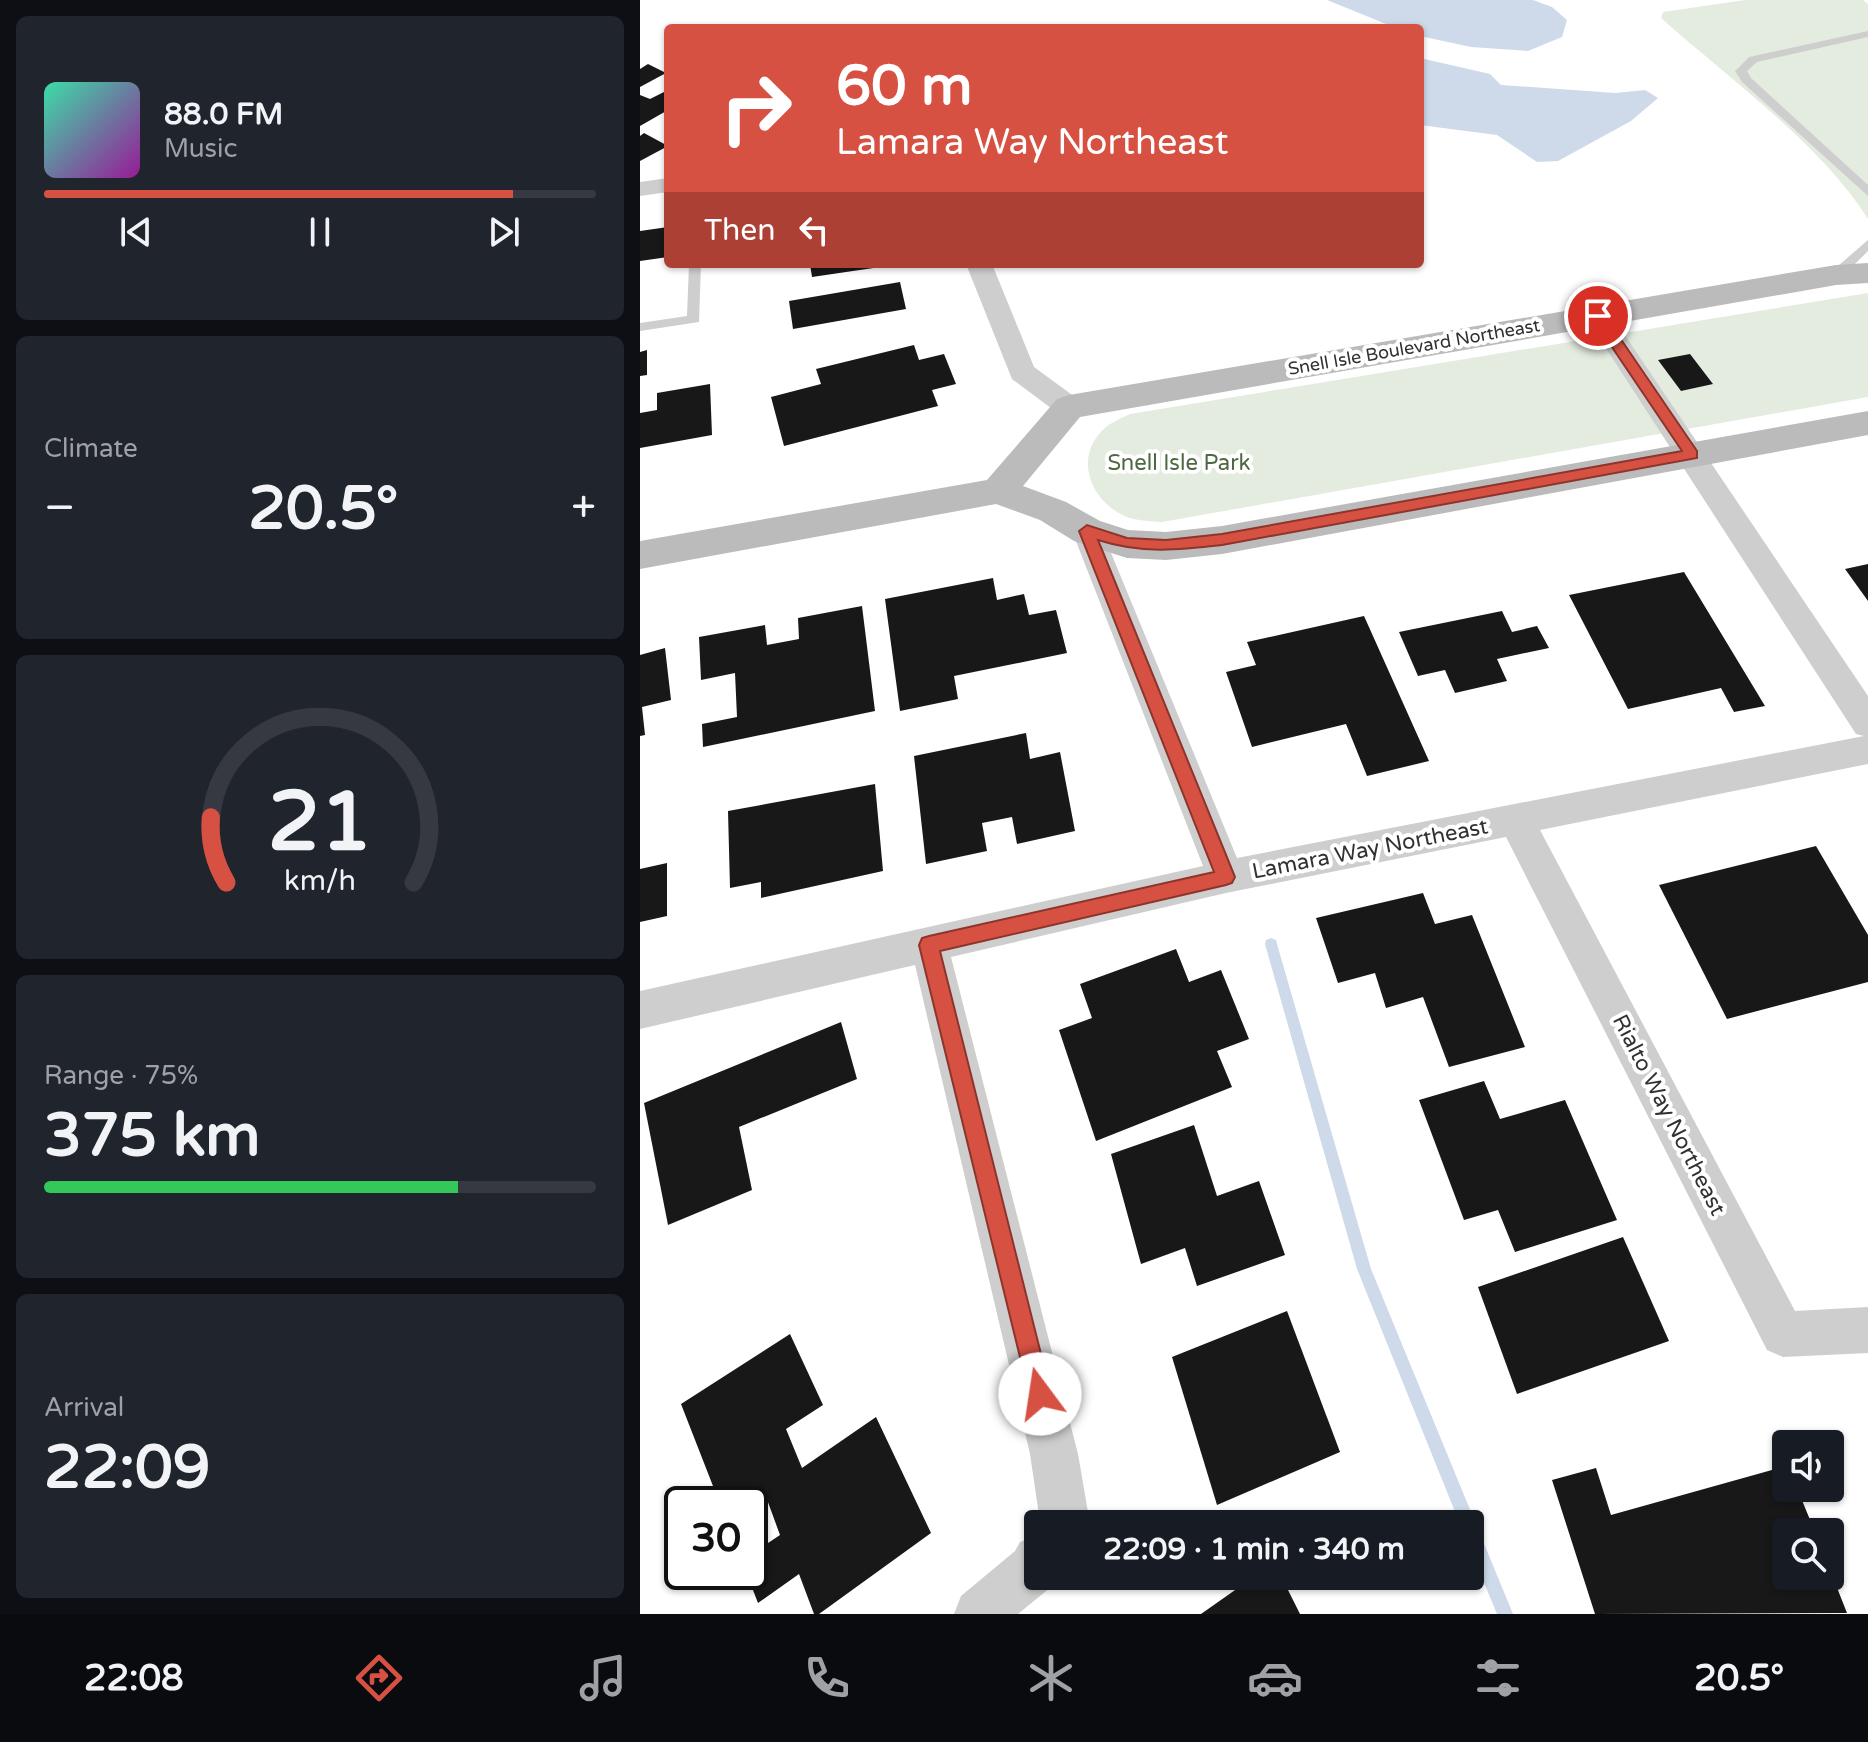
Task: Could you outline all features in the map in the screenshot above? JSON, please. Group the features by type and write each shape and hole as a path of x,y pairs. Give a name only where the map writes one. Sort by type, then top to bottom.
{"street":[{"path":"640,189 664,186"},
{"path":"981,268 1022,372 1069,407 998,491"},
{"name":"Snell Isle Boulevard Northeast","path":"1069,407 1852,274"},
{"path":"1598,316 1868,724"},
{"path":"640,555 998,491 1053,511 1087,531 1127,544 1166,546 1222,540 1868,423"},
{"path":"1087,531 1226,877"},
{"name":"Lamara Way Northeast","path":"640,1010 1226,877 1868,750"},
{"name":"Rialto Way Northeast","path":"1516,821 1783,1334 1868,1330"},
{"path":"929,945 1054,1454 1063,1510"},
{"path":"979,1614 1024,1576"}],"lane":[{"path":"1868,34 1753,59 1741,71 1757,90 1868,192"},
{"path":"1852,274 1868,244"},
{"path":"640,327 694,319 695,268"}],"green space":[{"path":"1745,0 1863,0 1868,4 1868,219 1849,192 1800,138 1661,18 1663,12"},
{"name":"Snell Isle Park","path":"1868,293 1868,397 1162,522 1133,519 1114,510 1096,492 1088,469 1088,457 1099,434 1130,414"}],"water":[{"path":"1327,0 1533,0 1552,7 1567,20 1562,37 1528,51 1471,47 1424,37 1424,24 1386,24"},
{"path":"1424,59 1490,74 1501,85 1615,93 1645,90 1658,98 1631,121 1558,161 1537,162 1497,135 1424,126"}],"building":[{"path":"648,64 664,74 640,87 640,69"},
{"path":"664,92 664,112 640,126 640,95 650,99"},
{"path":"644,133 664,144 664,148 640,161 640,136"},
{"path":"664,228 664,258 640,261 640,231"},
{"path":"811,268 873,268 812,277"},
{"path":"900,282 906,309 793,329 789,301"},
{"path":"914,345 919,360 944,354 956,384 932,390 938,406 784,446 771,397 821,384 816,369"},
{"path":"647,350 647,375 640,376 640,352"},
{"path":"1690,354 1713,384 1681,391 1658,360"},
{"path":"710,384 712,435 640,448 640,413 657,410 657,393"},
{"path":"1868,564 1868,601 1845,569"},
{"path":"1684,572 1765,706 1734,712 1721,688 1628,709 1569,595"},
{"path":"993,578 997,600 1024,594 1029,615 1056,610 1067,653 954,676 958,699 900,711 885,599"},
{"path":"862,606 875,711 703,747 702,724 737,717 735,673 701,680 699,637 765,625 767,645 799,639 798,618"},
{"path":"1502,611 1512,632 1537,626 1549,648 1497,659 1507,681 1455,693 1445,670 1418,676 1399,632"},
{"path":"1364,616 1429,761 1367,776 1346,724 1252,747 1226,672 1256,665 1247,642"},
{"path":"665,648 671,700 642,707 645,735 640,736 640,655"},
{"path":"1026,733 1030,759 1060,752 1075,831 1017,844 1012,817 982,823 987,851 926,864 914,756"},
{"path":"875,784 883,871 761,898 761,882 730,888 728,811"},
{"path":"1816,846 1868,935 1868,982 1727,1019 1659,885"},
{"path":"667,863 667,916 640,922 640,869"},
{"path":"1423,893 1435,924 1472,915 1525,1047 1449,1067 1423,997 1386,1008 1375,973 1338,983 1316,918"},
{"path":"1176,949 1189,982 1221,970 1249,1039 1217,1051 1232,1087 1096,1141 1059,1030 1092,1018 1080,984"},
{"path":"841,1022 857,1079 739,1127 752,1190 668,1225 644,1103"},
{"path":"1484,1081 1500,1119 1565,1100 1617,1220 1515,1252 1498,1210 1464,1220 1419,1100"},
{"path":"1194,1125 1217,1196 1259,1181 1285,1255 1197,1286 1185,1248 1141,1264 1111,1154"},
{"path":"1623,1237 1669,1341 1517,1394 1478,1287"},
{"path":"1287,1311 1340,1452 1217,1505 1172,1357"},
{"path":"790,1334 823,1405 786,1429 802,1468 876,1417 931,1533 819,1614 814,1614 799,1574 758,1603 753,1590 768,1590 768,1543 780,1535 768,1502 768,1486 713,1486 681,1404"},
{"path":"1596,1468 1611,1515 1772,1470 1772,1502 1803,1502 1809,1518 1772,1518 1772,1590 1838,1590 1847,1613 1595,1614 1552,1480"},
{"path":"1235,1590 1288,1590 1300,1614 1201,1614"}],"waterway":[{"path":"1271,944 1364,1269 1462,1510"},
{"path":"1484,1563 1505,1614"}],"route":[{"path":"1040,1394 929,945 1226,877 1087,531 1127,544 1166,546 1222,540 1692,455 1598,316"}]}
